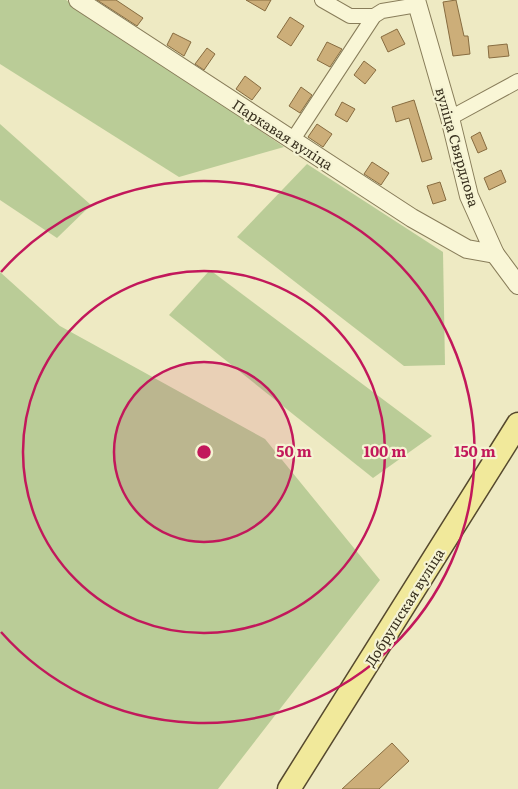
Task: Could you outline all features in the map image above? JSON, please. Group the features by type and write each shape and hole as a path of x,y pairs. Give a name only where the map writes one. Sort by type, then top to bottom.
{"main road":[{"name":"Добрушская вуліца","path":"289,789 518,424"}],"street":[{"name":"Паркавая вуліца","path":"78,0 412,218 467,248 495,254"},
{"path":"322,0 350,16 374,16"},
{"path":"292,140 374,16 382,11 416,2"},
{"name":"вуліца Свярдлова","path":"416,2 450,118 469,196 495,254 518,286"},
{"path":"450,118 518,81"}],"green space":[{"path":"0,0 66,0 131,42 284,147 179,177 0,64"},
{"path":"0,124 91,205 57,238 0,200"},
{"path":"307,164 443,252 445,365 404,366 237,237"},
{"path":"210,270 432,436 373,478 169,315"},
{"path":"0,272 60,326 265,439 380,580 218,789 0,789"}],"building":[{"path":"97,0 116,0 143,18 137,26"},
{"path":"246,0 271,0 265,11"},
{"path":"456,0 464,36 468,36 470,54 453,56 443,2"},
{"path":"290,17 304,26 291,46 277,37"},
{"path":"397,29 405,44 388,52 381,37"},
{"path":"173,33 191,42 184,56 167,45"},
{"path":"327,42 342,49 330,67 317,60"},
{"path":"507,44 509,56 489,58 488,46"},
{"path":"207,48 215,54 204,70 195,64"},
{"path":"364,61 376,70 365,84 354,75"},
{"path":"245,76 261,88 252,100 236,89"},
{"path":"301,87 312,95 300,113 289,106"},
{"path":"414,100 432,159 422,162 409,118 396,122 392,107"},
{"path":"342,102 355,109 347,122 335,115"},
{"path":"317,124 332,134 323,147 308,137"},
{"path":"480,132 487,149 478,153 471,137"},
{"path":"372,162 389,173 381,185 364,174"},
{"path":"501,170 506,182 489,190 484,178"},
{"path":"440,182 446,200 433,204 427,186"},
{"path":"392,743 409,761 379,789 342,789"}]}
